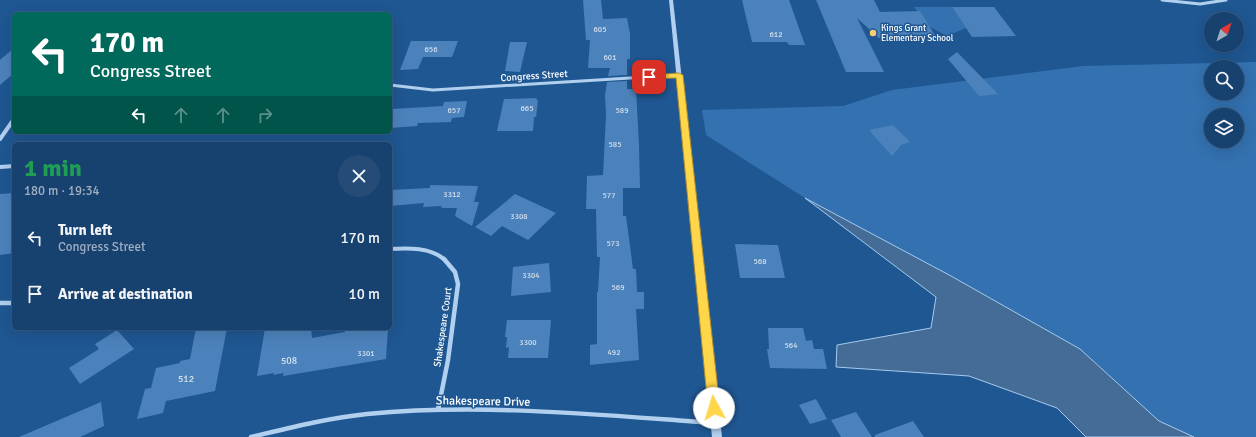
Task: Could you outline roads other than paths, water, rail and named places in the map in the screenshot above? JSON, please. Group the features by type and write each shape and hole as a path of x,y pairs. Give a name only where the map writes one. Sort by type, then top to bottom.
{"street":[{"path":"671,0 717,437"},
{"path":"1162,0 1188,4 1213,3 1226,0"},
{"name":"Congress Street","path":"392,85 433,90 679,75"},
{"path":"0,139 12,122"},
{"path":"0,167 12,166"},
{"name":"Shakespeare Court","path":"392,249 420,249 434,253 446,260 455,272 458,284 448,360 438,410"},
{"path":"0,303 12,303"},
{"name":"Shakespeare Drive","path":"251,437 326,420 364,414 438,410 524,410 716,423"}],"place":[{"name":"Kings Grant Elementary School","path":"873,33"}]}
